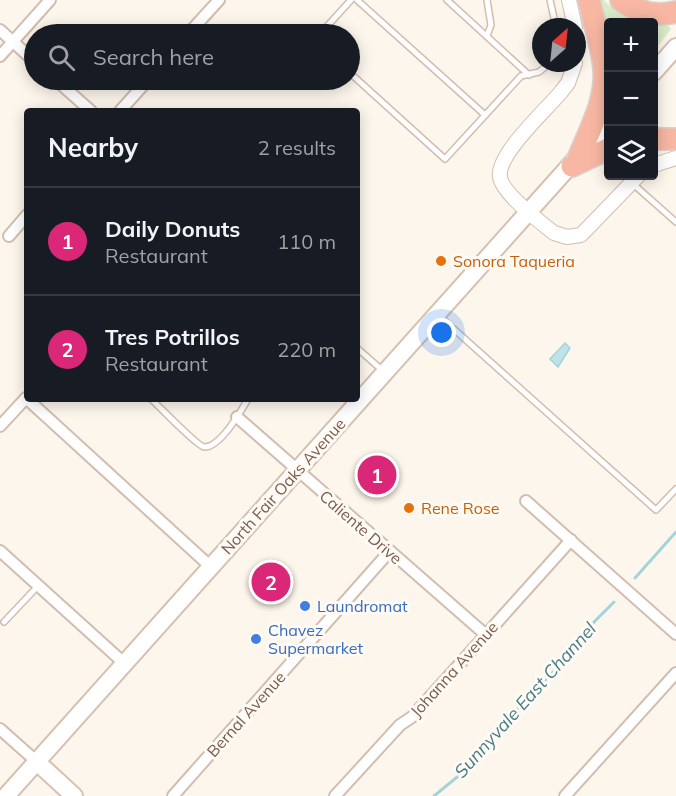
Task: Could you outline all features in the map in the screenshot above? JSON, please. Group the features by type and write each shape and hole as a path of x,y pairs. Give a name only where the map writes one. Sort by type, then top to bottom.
{"highway":[{"path":"575,162 598,108 604,80 604,68 589,0"},
{"path":"621,0 638,10 649,13 676,12"},
{"path":"658,139 676,139"},
{"path":"575,162 604,150"}],"main road":[{"path":"658,67 676,47"},
{"name":"North Fair Oaks Avenue","path":"360,401 606,126"},
{"name":"North Fair Oaks Avenue","path":"6,796 359,402"},
{"path":"36,762 74,796"}],"street":[{"path":"29,24 50,0"},
{"path":"197,24 219,0"},
{"path":"569,0 573,18"},
{"path":"0,30 24,52"},
{"path":"0,56 24,30"},
{"path":"571,72 568,83 561,92 511,149 501,166 502,184 554,233 574,238 588,230 633,180"},
{"path":"67,90 88,108"},
{"path":"123,108 139,90"},
{"path":"658,164 676,158"},
{"path":"9,236 24,218"},
{"path":"0,426 24,400"},
{"path":"30,402 212,567"},
{"name":"Caliente Drive","path":"237,417 486,635"},
{"path":"526,501 676,634"},
{"name":"Johanna Avenue","path":"335,796 400,725 412,717 571,540"},
{"path":"0,552 125,664"},
{"name":"Bernal Avenue","path":"173,796 389,552"},
{"path":"572,794 676,673"},
{"path":"0,729 36,762"}],"lane":[{"path":"329,24 351,0"},
{"path":"357,0 485,115"},
{"path":"447,0 529,75"},
{"path":"487,0 491,25 488,36"},
{"path":"550,0 554,18"},
{"path":"360,82 445,159 521,76 539,72"},
{"path":"635,180 676,222"},
{"path":"437,314 656,510 676,489"},
{"path":"360,351 385,373"},
{"path":"154,402 194,441 205,447 217,442 247,402"},
{"path":"4,622 38,586"}],"green space":[{"path":"592,0 604,0 612,8 629,18 604,18 604,71"},
{"path":"658,24 667,24 671,29 658,46"}],"water":[{"path":"565,343 570,348 558,367 550,359"}],"waterway":[{"name":"Sunnyvale East Channel","path":"635,578 676,532"},
{"name":"Sunnyvale East Channel","path":"434,796 467,769 481,754 506,721 556,669 595,621 614,602"}],"place":[{"name":"Sonora Taqueria","path":"441,261"},
{"name":"Daily Donuts","path":"377,475"},
{"name":"Rene Rose","path":"409,508"},
{"name":"Tres Potrillos","path":"271,582"},
{"name":"Laundromat","path":"305,606"},
{"name":"Chavez Supermarket","path":"256,639"}]}
